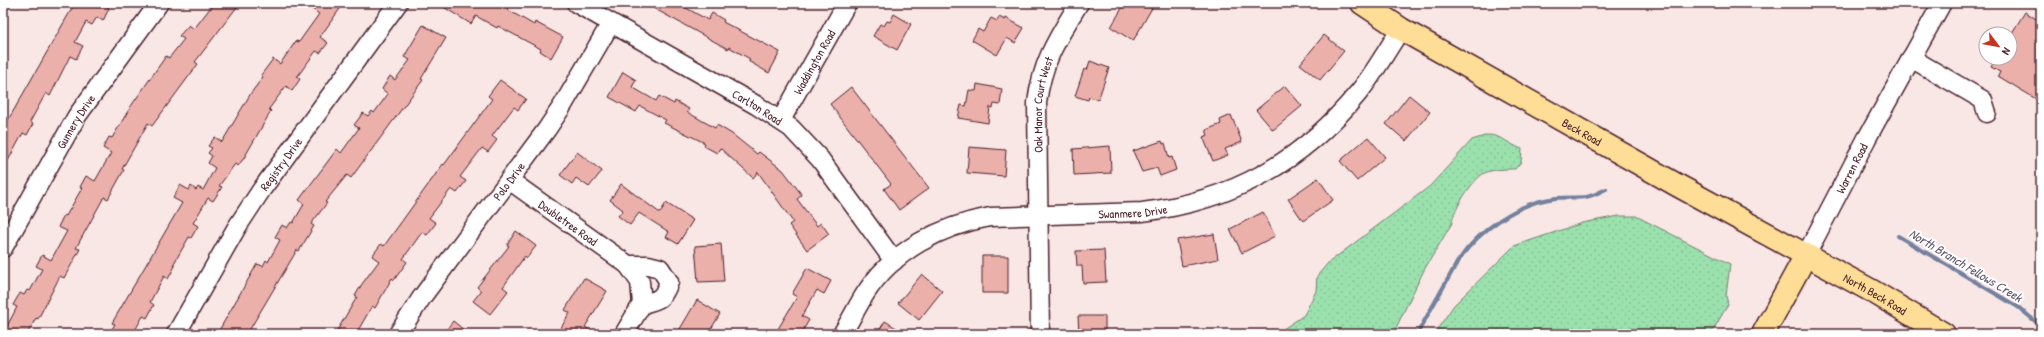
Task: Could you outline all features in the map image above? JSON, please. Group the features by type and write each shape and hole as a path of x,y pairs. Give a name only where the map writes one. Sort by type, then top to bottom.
{"main road":[{"name":"Beck Road","path":"1362,3 1401,29 1677,185 1806,255"},
{"name":"Warren Road","path":"1763,334 1806,255"},
{"name":"North Beck Road","path":"1806,255 1872,291 1944,334"}],"street":[{"name":"Gunnery Drive","path":"3,248 77,116 159,3"},
{"name":"Registry Drive","path":"176,334 237,227 262,189 398,3"},
{"name":"Carlton Road","path":"576,3 781,120 791,128 820,159 894,261"},
{"name":"Waddington Road","path":"781,120 848,3"},
{"name":"Oak Manor Court West","path":"1040,334 1037,103 1040,83 1050,51 1079,3"},
{"name":"Warren Road","path":"1806,255 1942,3"},
{"name":"Polo Drive","path":"398,334 422,297 563,105 611,23"},
{"name":"Swanmere Drive","path":"842,334 865,293 894,261 926,238 957,225 990,217 1142,212 1164,209 1212,197 1257,178 1298,152 1340,114 1373,72 1401,29"},
{"path":"1911,58 1983,100 1987,113"},
{"name":"Doubletree Road","path":"509,180 628,265 640,282 642,304"},
{"path":"624,334 642,304 656,301 665,294 669,282 660,268 648,264 628,265"}],"green space":[{"path":"1488,135 1501,138 1522,149 1521,162 1515,169 1487,172 1477,179 1465,194 1456,210 1452,223 1424,270 1393,334 1276,334 1304,315 1316,291 1317,276 1328,263 1430,186 1472,140"},
{"path":"1619,216 1636,216 1730,264 1726,296 1728,304 1711,334 1434,334 1454,305 1514,246 1582,223"}],"building":[{"path":"75,3 100,3 109,8 103,21 97,17 92,25 86,22 75,42 83,46 76,59 70,56 50,96 46,93 30,122 33,124 27,135 23,133 3,170 3,129"},
{"path":"214,3 240,3 195,62 198,64 152,126 148,123 122,169 124,170 108,199 104,197 76,248 80,249 64,278 60,276 38,319 36,318 27,334 3,334 17,307 13,305 20,293 24,295 27,290 30,291 42,269 36,266 42,255 51,260 67,231 58,227 82,188 80,187 86,176 95,181 111,153 103,148 109,137 112,138 131,106 166,56 169,58 184,39 179,36 189,25 194,29"},
{"path":"304,3 344,3 320,37 328,43 320,53 316,51 297,77 300,79 292,91 286,86 269,109 271,111 244,158 238,166 235,164 219,186 222,187 213,201 208,198 193,223 198,226 191,238 189,237 173,265 175,266 168,279 164,276 150,302 154,305 147,318 143,316 133,334 109,334 115,324 112,323 182,203 173,198 180,185 189,190 191,186 196,190 198,187 203,190 215,168 208,163 212,156 208,153 212,148 208,146 215,137 222,142 251,93 263,77 261,75 273,59 280,64 296,41 299,42 319,14"},
{"path":"437,3 502,3 509,7 508,10 534,25 535,22 563,37 551,58 540,51 541,49 498,26 497,28 476,16 471,24"},
{"path":"644,3 677,3 708,20 712,13 724,20 723,22 780,52 769,73 748,61 750,59 729,47 728,49"},
{"path":"1125,3 1143,3 1152,8 1133,41 1111,27"},
{"path":"2025,12 2041,22 2041,102 1998,76 2000,72 1991,67 2018,66 2018,26 2016,26"},
{"path":"894,14 911,24 897,50 873,36 880,24 884,26 887,21 890,22"},
{"path":"999,17 1005,20 1006,18 1024,28 1015,43 1007,38 997,55 972,40 978,29 983,32 991,18 997,21"},
{"path":"423,25 446,38 421,79 423,80 351,178 347,175 325,202 327,203 311,224 314,226 299,251 297,250 247,334 217,334 257,264 263,266 266,260 268,262 280,240 275,237 282,225 287,228 291,222 293,223 304,204 299,200 337,149 341,153 359,128 354,125 363,113 368,116 372,111 374,113 388,94 382,89 390,76 395,80 410,60 404,57"},
{"path":"1324,35 1344,51 1320,80 1300,64"},
{"path":"1090,61 1109,68 1098,100 1089,97 1088,100 1075,96 1084,69 1087,70"},
{"path":"623,72 636,80 632,87 656,101 659,96 674,104 675,101 689,109 687,112 715,128 717,125 732,134 757,154 759,152 783,170 802,195 797,199 817,226 821,223 829,234 807,250 789,225 793,222 758,172 753,178 720,148 717,153 704,146 705,143 664,123 666,120 640,106 636,112 609,97"},
{"path":"500,80 526,99 518,110 514,107 492,136 497,140 488,152 482,148 460,177 466,181 457,193 451,189 429,218 436,223 427,235 422,232 403,259 407,262 394,280 392,278 375,308 372,306 356,334 335,334 357,297 355,296 362,284 379,261 372,256 381,244 384,246 492,99 488,96"},
{"path":"977,84 1002,89 1000,105 994,104 993,108 990,107 988,123 958,118 961,105 966,106 969,90 976,91"},
{"path":"1285,86 1302,106 1273,130 1256,110"},
{"path":"851,87 929,188 899,210 884,189 891,184 830,104"},
{"path":"1409,95 1430,112 1406,141 1386,124"},
{"path":"1231,115 1242,142 1225,149 1228,155 1213,161 1203,137 1208,135 1206,130 1221,124 1220,120"},
{"path":"1368,137 1385,157 1357,181 1340,161"},
{"path":"1162,141 1163,144 1165,143 1169,158 1172,157 1176,170 1160,176 1157,168 1142,172 1133,151"},
{"path":"1110,146 1111,173 1074,175 1073,149"},
{"path":"969,147 1006,150 1004,176 967,173"},
{"path":"577,152 602,171 589,187 576,178 572,184 560,175"},
{"path":"1318,178 1333,200 1303,221 1288,199"},
{"path":"621,184 660,213 666,203 693,220 678,244 666,237 669,232 639,213 630,225 618,216 623,210 610,200"},
{"path":"1263,212 1275,236 1242,253 1230,229"},
{"path":"516,231 536,246 527,258 525,256 503,287 508,291 490,314 473,301 481,291 477,287 509,246 507,245"},
{"path":"1214,234 1218,259 1182,266 1177,240"},
{"path":"721,244 724,281 698,282 695,246"},
{"path":"1104,250 1106,282 1083,283 1082,266 1077,266 1076,251"},
{"path":"982,256 1008,256 1008,293 982,293"},
{"path":"807,268 831,281 824,294 817,290 802,316 809,320 801,334 775,334 797,297 792,294"},
{"path":"922,274 942,291 919,320 898,303"},
{"path":"584,278 607,291 585,327 597,334 557,334 570,313 565,310"},
{"path":"697,300 720,314 708,334 677,334"},
{"path":"1078,316 1105,316 1105,334 1079,334"},
{"path":"453,321 469,334 443,334"},
{"path":"885,321 906,334 877,334"}],"waterway":[{"name":"North Branch Fellows Creek","path":"1417,334 1458,261 1476,239 1488,229 1500,220 1527,205 1556,198 1589,196 1606,189"},
{"name":"North Branch Fellows Creek","path":"1898,236 2018,307 2041,326"}]}
